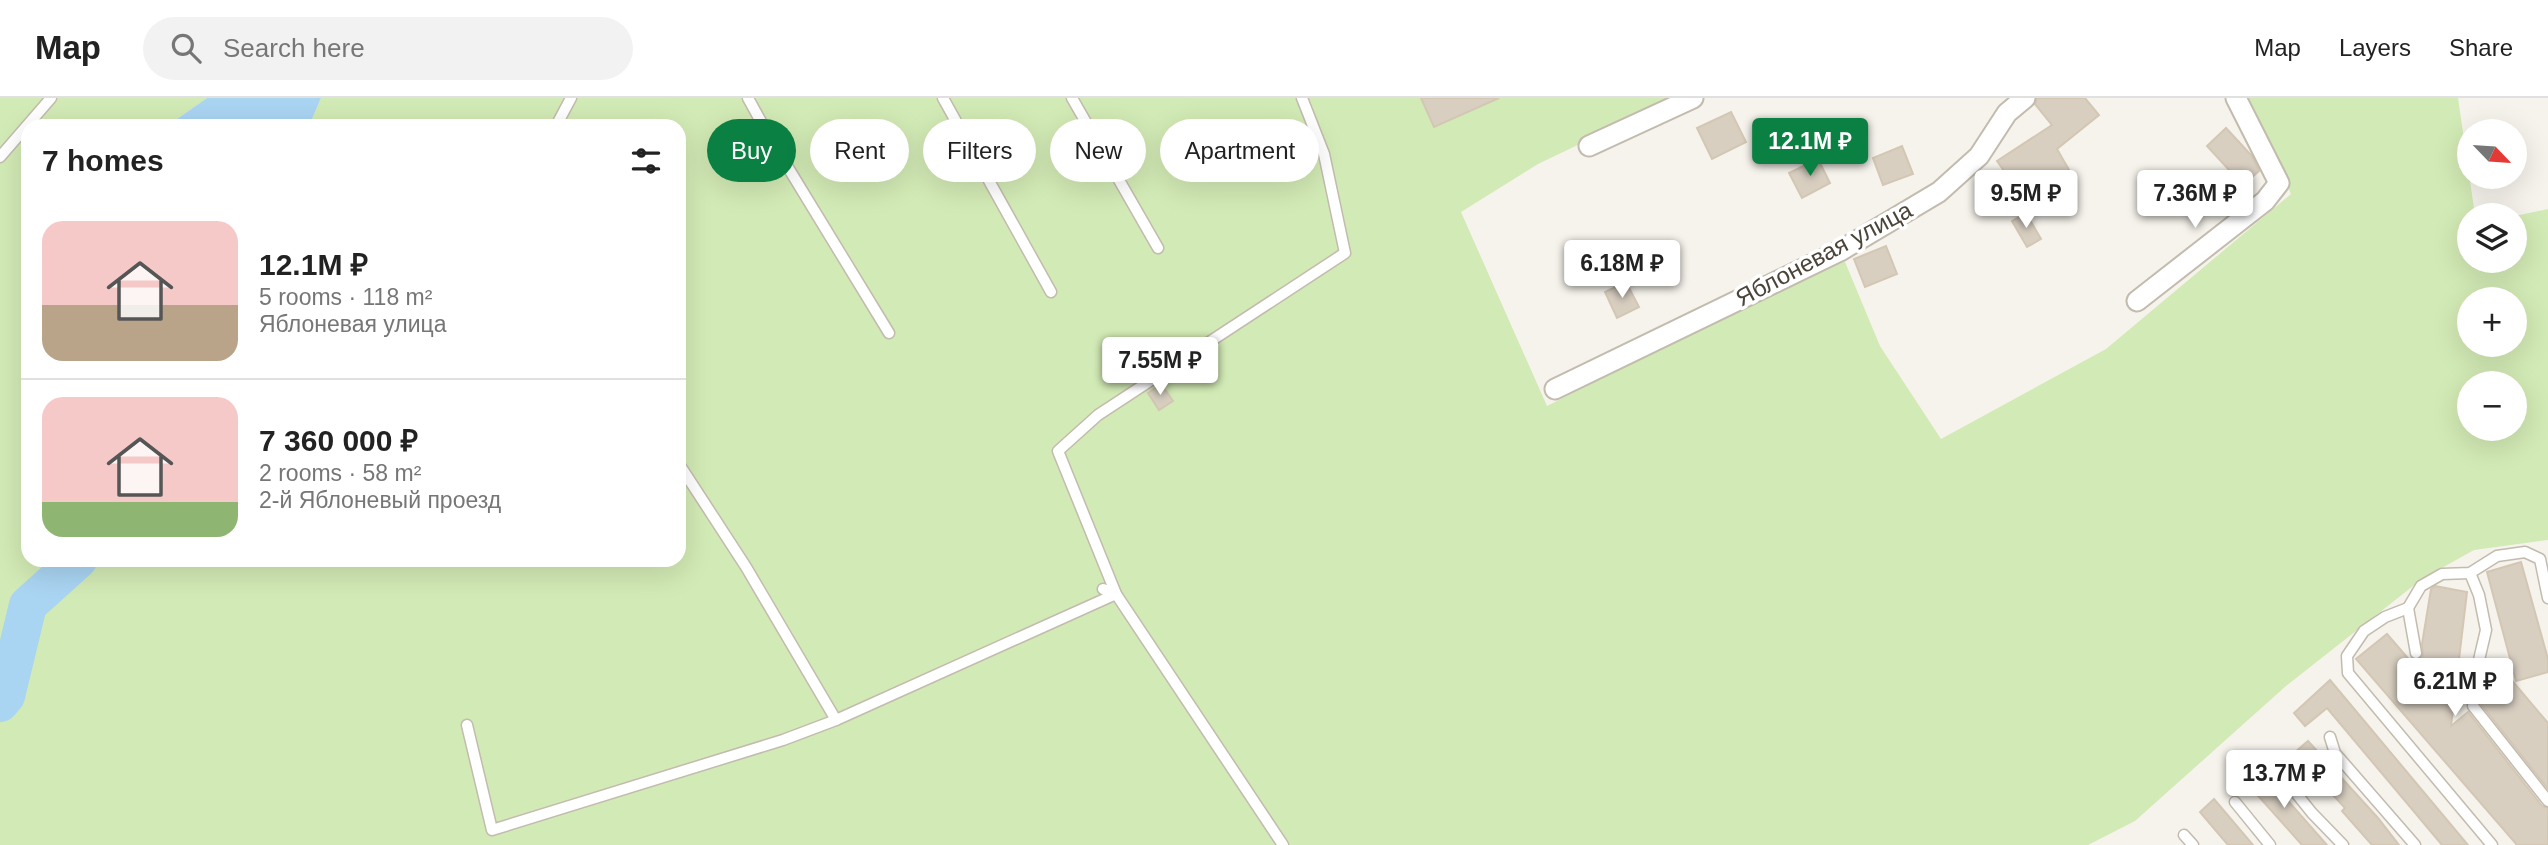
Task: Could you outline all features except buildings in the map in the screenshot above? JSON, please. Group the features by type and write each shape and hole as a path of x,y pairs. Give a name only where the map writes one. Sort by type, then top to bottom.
{"street":[{"path":"1589,146 1693,98"},
{"name":"Яблоневая улица","path":"1555,389 1840,251 1939,192 1979,156 2007,113 2025,98"},
{"path":"2137,301 2264,201 2278,183 2236,98"}],"lane":[{"path":"33,119 51,98"},
{"path":"560,119 571,98"},
{"path":"748,98 889,332"},
{"path":"943,98 1051,292"},
{"path":"1072,98 1158,248"},
{"path":"1283,845 1115,594 1058,451 1098,415 1345,253 1324,153 1302,98"},
{"path":"0,158 21,133"},
{"path":"686,475 746,567 836,720"},
{"path":"2416,653 2409,608 2421,586 2442,574 2470,572 2497,556 2525,552 2540,559 2548,598"},
{"path":"2470,572 2479,595 2486,630 2473,706 2548,801"},
{"path":"1102,589 1115,594"},
{"path":"467,725 492,830 783,740 836,720 1115,594"},
{"path":"2409,608 2385,617 2364,631 2347,656 2348,673 2492,845"},
{"path":"2330,737 2335,753 2415,845"},
{"path":"2280,773 2312,813 2343,845"},
{"path":"2235,802 2270,845"},
{"path":"2184,835 2193,845"}],"green space":[{"path":"0,98 207,98 177,119 21,119 21,567 686,567 686,119 312,119 321,98 1676,98 1538,164 1461,212 1547,406 1843,257 1880,346 1941,439 2106,349 2291,194 2248,98 2458,98 2461,119 2457,119 2457,189 2471,189 2473,203 2457,203 2457,273 2527,273 2527,213 2548,209 2548,540 2474,550 2422,579 2286,686 2135,821 2088,845 0,845"}],"water":[{"path":"207,98 321,98 312,119 177,119"}],"waterway":[{"path":"0,703 6,696 28,605 70,567"}]}
